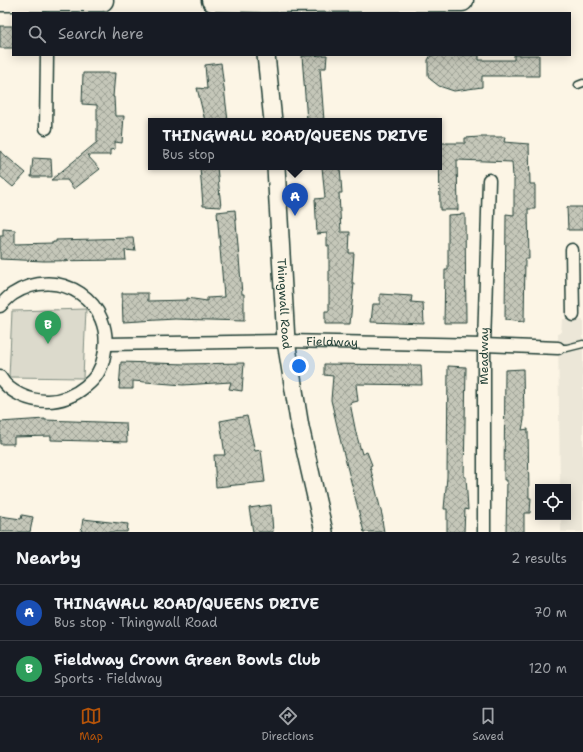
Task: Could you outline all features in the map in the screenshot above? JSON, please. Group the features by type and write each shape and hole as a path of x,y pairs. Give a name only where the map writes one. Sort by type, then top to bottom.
{"highway":[{"path":"0,0 48,7 102,0"},
{"path":"213,0 263,5 462,0"}],"street":[{"path":"46,128 47,56"},
{"path":"266,56 273,118"},
{"name":"Thingwall Road","path":"276,170 286,340 300,427 324,532"},
{"name":"Meadway","path":"484,532 484,344 489,180"},
{"path":"572,250 578,263 573,315"},
{"path":"0,306 12,294 29,285 48,282 66,286 83,294 96,308 104,325 107,344 102,364 92,381 76,394 57,401 37,401 18,394 2,381 0,377"},
{"name":"Fieldway","path":"107,344 286,340 484,344 558,348"}],"lane":[{"path":"558,348 566,348 583,344"}],"shaded area":[{"path":"86,309 83,378 9,377 12,311"},
{"path":"562,319 583,320 583,532 561,532 561,520 571,520 571,484 560,484 558,334 561,333"}],"building":[{"path":"0,26 12,26 12,48 0,48"},
{"path":"302,56 327,56 326,68 320,68 324,118 307,118"},
{"path":"430,56 479,56 479,60 514,60 514,56 539,56 539,76 482,76 482,87 454,91 439,86 430,79 428,75 428,60"},
{"path":"221,63 228,118 204,118 197,88 207,89 205,65"},
{"path":"83,73 115,73 113,97 115,116 124,116 122,143 115,142 115,149 110,150 110,155 87,155 100,169 74,189 67,180 51,180 97,142 97,105 82,104"},
{"path":"505,137 504,142 529,144 530,184 535,184 535,209 528,209 529,259 525,259 524,322 505,320 506,214 514,215 514,177 512,162 457,160 458,210 440,210 439,170 442,170 442,143 465,143 465,138"},
{"path":"0,151 26,173 13,187 0,176"},
{"path":"33,158 51,159 52,177 31,177"},
{"path":"200,170 217,170 221,207 203,206"},
{"path":"322,170 340,170 342,193 339,193 341,232 350,232 349,253 354,253 352,283 354,283 350,324 325,324 325,311 329,311 329,246 327,246 327,233 317,234 315,199 325,198"},
{"path":"567,207 583,207 583,230 568,230"},
{"path":"235,210 242,294 244,294 244,321 175,319 123,322 122,293 148,293 148,301 187,300 187,298 207,301 207,298 224,297 217,212"},
{"path":"465,214 466,323 444,323 445,270 448,270 448,215"},
{"path":"3,229 15,230 15,244 53,243 56,242 56,240 133,238 135,251 125,250 126,260 44,261 0,259 0,236 3,236"},
{"path":"380,294 412,296 411,302 423,303 424,324 371,322 373,304 380,304"},
{"path":"121,362 186,364 244,363 242,391 229,389 231,382 183,385 133,381 133,389 119,389"},
{"path":"324,364 421,365 422,385 356,384 358,401 350,403 362,454 367,452 372,465 370,466 383,519 384,532 364,532 331,400 333,376 324,375"},
{"path":"448,366 466,367 464,477 466,477 468,510 465,509 464,532 447,532 447,509 444,509 447,477"},
{"path":"523,369 524,420 522,430 528,429 529,498 531,498 530,513 524,513 524,532 506,532 507,480 504,480 505,370"},
{"path":"247,416 255,451 261,450 265,482 216,487 214,455 225,455 220,421"},
{"path":"45,419 126,423 127,442 51,440 51,436 14,437 14,444 0,444 0,422"},
{"path":"271,505 273,532 253,532 249,508"},
{"path":"22,515 33,517 30,532 0,532 0,516 21,519"},
{"path":"83,519 128,524 127,532 81,532"}],"place":[{"name":"THINGWALL ROAD/QUEENS DRIVE","path":"295,216"},
{"name":"Fieldway Crown Green Bowls Club","path":"48,344"}]}
